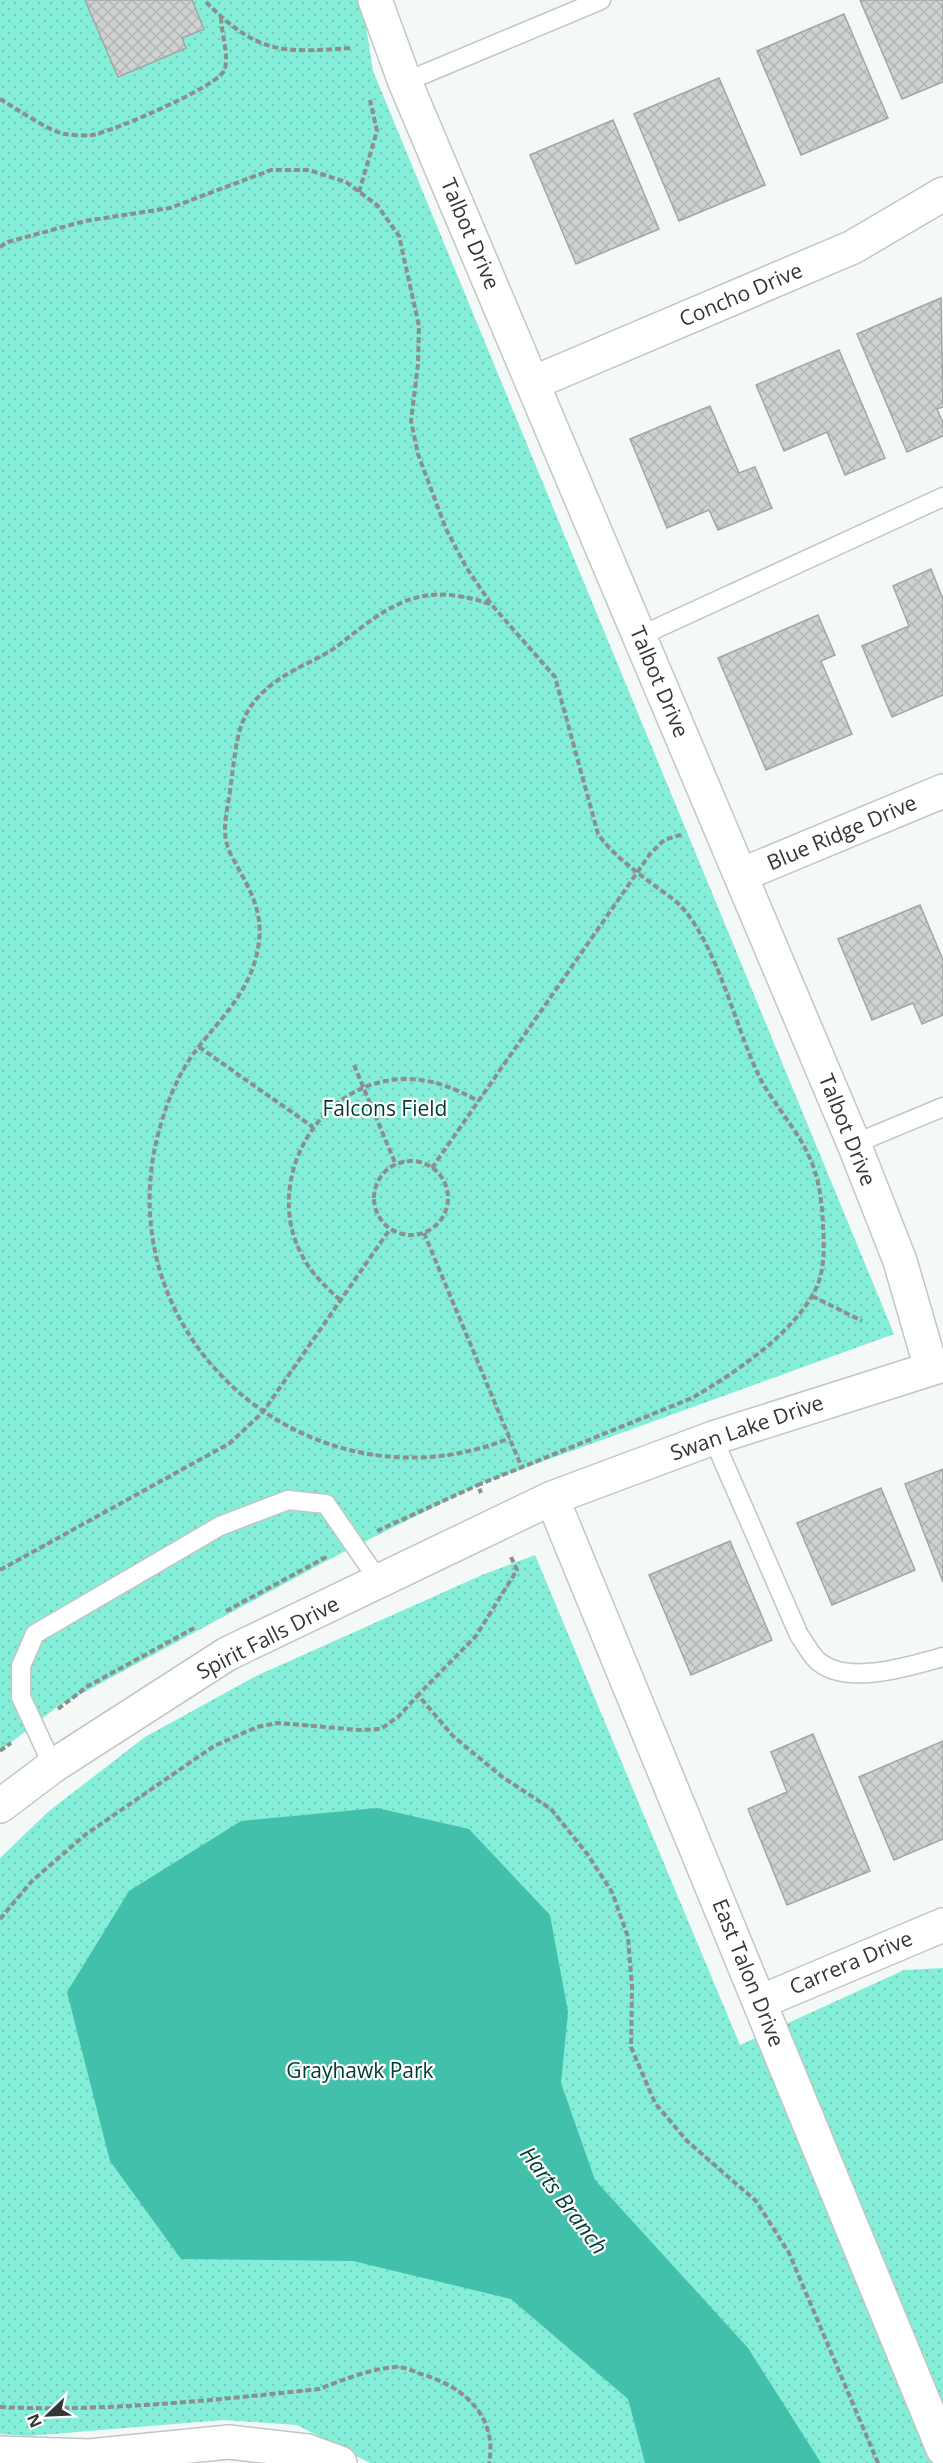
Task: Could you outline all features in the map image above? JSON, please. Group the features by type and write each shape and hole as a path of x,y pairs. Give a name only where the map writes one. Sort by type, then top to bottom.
{"street":[{"name":"Talbot Drive","path":"375,0 405,82 854,1144 900,1261 937,1366"},
{"name":"Concho Drive","path":"533,383 853,247 943,194"},
{"name":"Blue Ridge Drive","path":"741,875 943,791"},
{"name":"Swan Lake Drive","path":"552,1498 713,1438 937,1366"},
{"name":"Spirit Falls Drive","path":"0,1806 53,1766 227,1654 552,1498"},
{"name":"East Talon Drive","path":"552,1498 943,2449"},
{"name":"Carrera Drive","path":"760,2002 943,1924"},
{"path":"0,2453 89,2456 229,2442 307,2451 340,2463"}],"lane":[{"path":"405,82 601,0"},
{"path":"640,636 943,497"},
{"path":"854,1144 943,1107"},
{"path":"713,1438 799,1635 819,1662 844,1671 881,1673 943,1657"},
{"path":"53,1766 21,1697 21,1666 35,1634 220,1526 288,1500 326,1504 379,1581"}],"path":[{"path":"206,2 232,27 262,45 298,52 351,48"},
{"path":"0,99 62,134 93,135 163,107 208,86 216,79 223,72 226,56 221,35 221,17"},
{"path":"348,38 355,60"},
{"path":"359,192 377,131 367,93"},
{"path":"0,247 8,242 85,221 170,208 271,170 309,170 346,182 377,205 399,236 419,326 418,364 411,421 418,454 446,529 466,567 491,604 555,677 598,834 606,845 637,872 679,904 695,926 719,976 759,1077 799,1136 813,1164 822,1199 824,1256 812,1296 793,1323 722,1380 702,1392 478,1485 517,1570 476,1636 399,1716 381,1729 360,1730 277,1723 257,1727 214,1746 85,1835 32,1881 0,1919"},
{"path":"491,604 460,594 428,593 397,604 363,624 338,646 270,686 246,709 236,744 223,832 230,853 251,888 259,914 258,948 243,992 199,1047 177,1083 163,1117 154,1153 150,1190 152,1227 167,1290 187,1332 214,1369 234,1389 263,1412 294,1431 327,1445 363,1454 398,1458 435,1458 471,1451 510,1438"},
{"path":"432,1168 637,872 664,840 690,832 699,852 727,842"},
{"path":"199,1047 313,1126"},
{"path":"354,1065 396,1165"},
{"path":"340,1300 320,1281 303,1258 293,1233 288,1205 290,1177 299,1150 313,1126 331,1107 364,1088 403,1079 430,1080 455,1088 478,1101"},
{"path":"418,1161 432,1168 443,1180 448,1201 441,1220 424,1233 404,1235 390,1229 378,1217 374,1196 380,1176 396,1165 418,1161"},
{"path":"0,1570 230,1443 263,1412 390,1229"},
{"path":"424,1233 522,1468"},
{"path":"812,1296 862,1321"},
{"path":"418,1695 453,1736 501,1776 551,1809 588,1855 612,1892 628,1937 632,1987 631,2047 655,2103 687,2141 756,2201 789,2253 878,2463"},
{"path":"0,2407 29,2408 160,2402 308,2391 397,2366 437,2378 468,2397 484,2415 492,2452 489,2463"}],"green space":[{"name":"Falcons Field","path":"0,0 362,0 373,71 894,1334 478,1485 330,1559 57,1707 0,1751"},
{"name":"Grayhawk Park","path":"535,1555 740,2045 904,1970 943,1968 943,2463 370,2463 297,2425 223,2420 28,2436 0,2434 0,1858 49,1811 145,1737 256,1676 482,1575"}],"water":[{"name":"Harts Branch","path":"377,1808 469,1829 550,1915 568,2012 561,2083 595,2180 748,2348 821,2463 645,2463 628,2399 511,2299 353,2261 181,2259 110,2161 67,1992 129,1891 241,1821"}],"building":[{"path":"85,0 192,0 204,29 182,38 186,48 118,77"},
{"path":"860,0 943,0 943,82 902,99"},
{"path":"844,14 888,118 801,155 757,51"},
{"path":"719,78 765,185 679,221 634,114"},
{"path":"613,120 659,229 576,264 530,155"},
{"path":"941,298 943,407 937,409 943,423 943,436 907,452 857,334"},
{"path":"839,350 885,458 845,475 827,432 784,451 756,385"},
{"path":"710,406 739,473 755,467 772,508 718,530 709,510 667,528 630,439"},
{"path":"931,569 943,599 943,695 892,717 862,646 909,626 893,586"},
{"path":"818,615 835,655 821,661 852,734 766,770 718,658"},
{"path":"920,905 943,960 943,1015 922,1024 913,1003 872,1020 838,939"},
{"path":"943,1469 943,1582 905,1484"},
{"path":"881,1488 915,1570 832,1605 797,1523"},
{"path":"730,1541 772,1640 691,1675 649,1575"},
{"path":"813,1734 870,1871 787,1905 748,1809 787,1792 771,1752"},
{"path":"943,1741 943,1839 894,1860 859,1777"}]}
